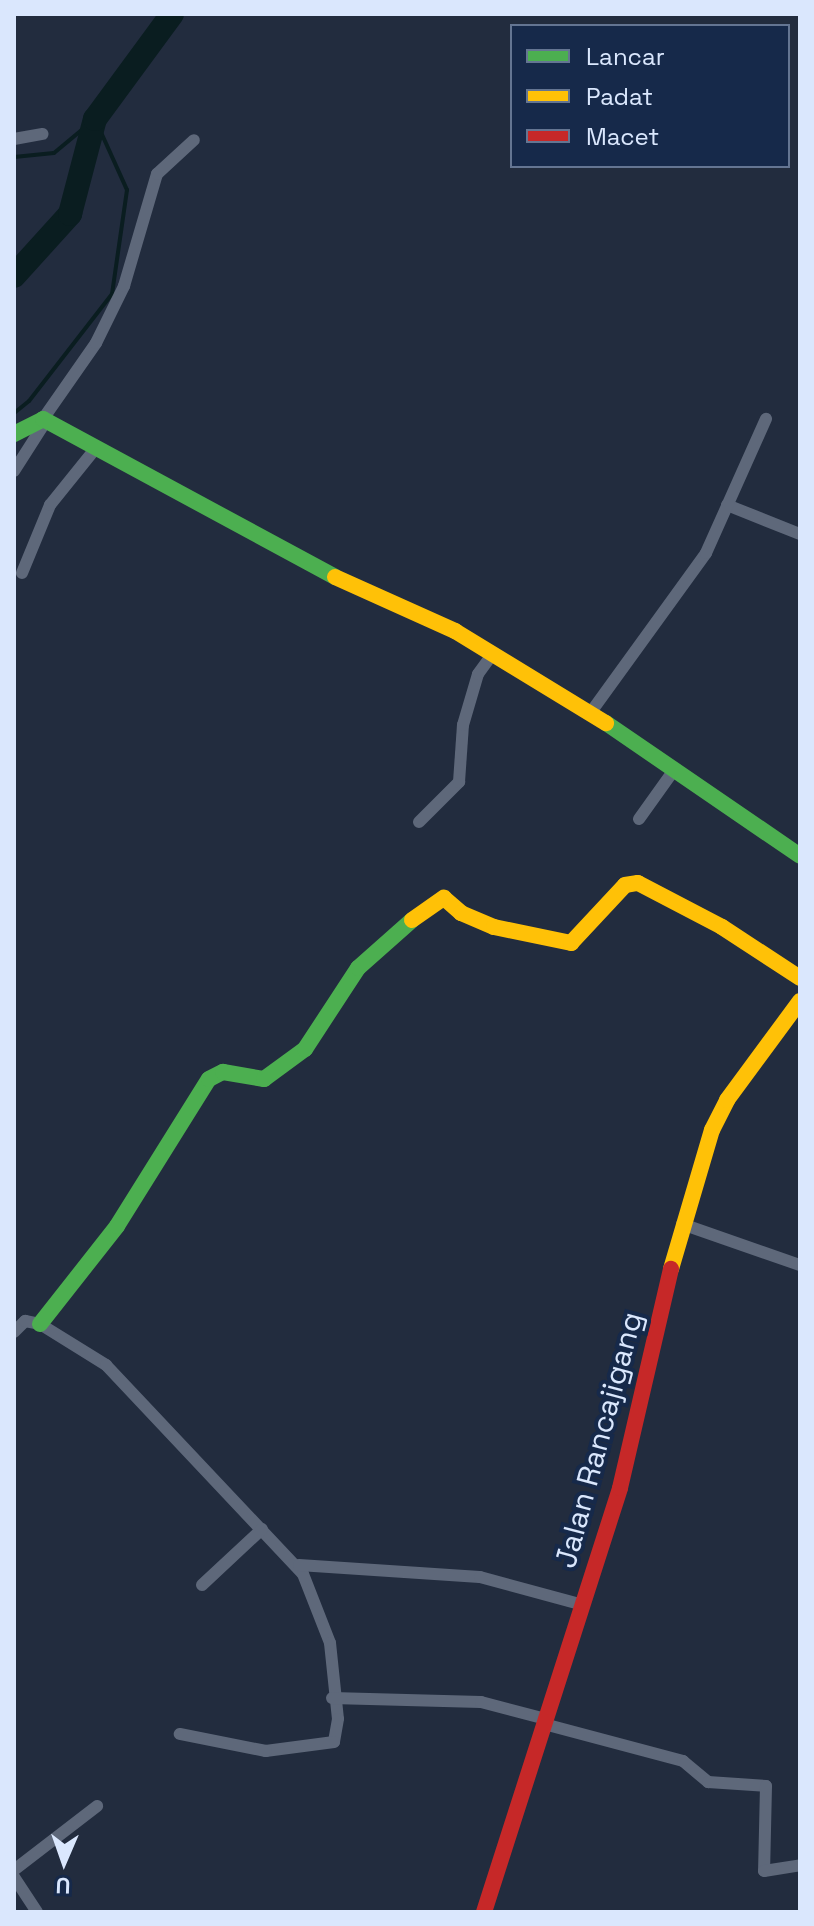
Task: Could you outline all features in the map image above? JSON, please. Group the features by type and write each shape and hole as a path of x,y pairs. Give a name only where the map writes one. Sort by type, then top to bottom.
{"street":[{"path":"14,139 43,134"},
{"path":"14,471 96,343 124,286 157,174 194,140"},
{"path":"591,712 706,553 766,419"},
{"path":"14,434 45,420"},
{"path":"45,420 294,559 396,602 493,653 591,712 800,856"},
{"path":"22,573 50,505 95,449"},
{"path":"727,505 800,534"},
{"path":"419,822 459,782 463,725 478,674 493,653"},
{"path":"639,819 674,770"},
{"path":"40,1324 117,1226 209,1079 223,1072 264,1079 305,1049 358,968 403,926 444,898 461,913 494,927 571,943 625,885 638,883 722,927 800,978"},
{"name":"Jalan Rancajigang","path":"484,1912 583,1605 647,1388 682,1224 719,1113 800,1001"},
{"path":"682,1224 800,1265"},
{"path":"14,1332 25,1321 40,1324 114,1372 299,1565 330,1643 337,1738 325,1746 266,1751 180,1734"},
{"path":"202,1585 262,1529"},
{"path":"299,1565 488,1578 583,1605"},
{"path":"332,1698 481,1702 683,1761 708,1782 766,1786 764,1871 800,1865"},
{"path":"14,1870 97,1806"},
{"path":"14,1877 37,1912"}],"waterway":[{"path":"14,276 70,214 95,119 172,14"},
{"path":"14,157 54,153 95,119 127,190 112,294 29,401 14,413"}],"traffic: fast":[{"path":"14,434 43,419 335,577"},
{"path":"606,723 800,856"},
{"path":"40,1324 117,1226 209,1079 223,1072 264,1079 305,1049 358,968 412,920"}],"traffic: slow":[{"path":"335,577 455,631 606,723"},
{"path":"412,920 444,898 461,913 494,927 571,943 625,885 638,883 722,927 800,978"},
{"path":"671,1269 712,1130 727,1100 800,1001"}],"traffic: jam":[{"path":"484,1912 620,1488 671,1269"}]}
